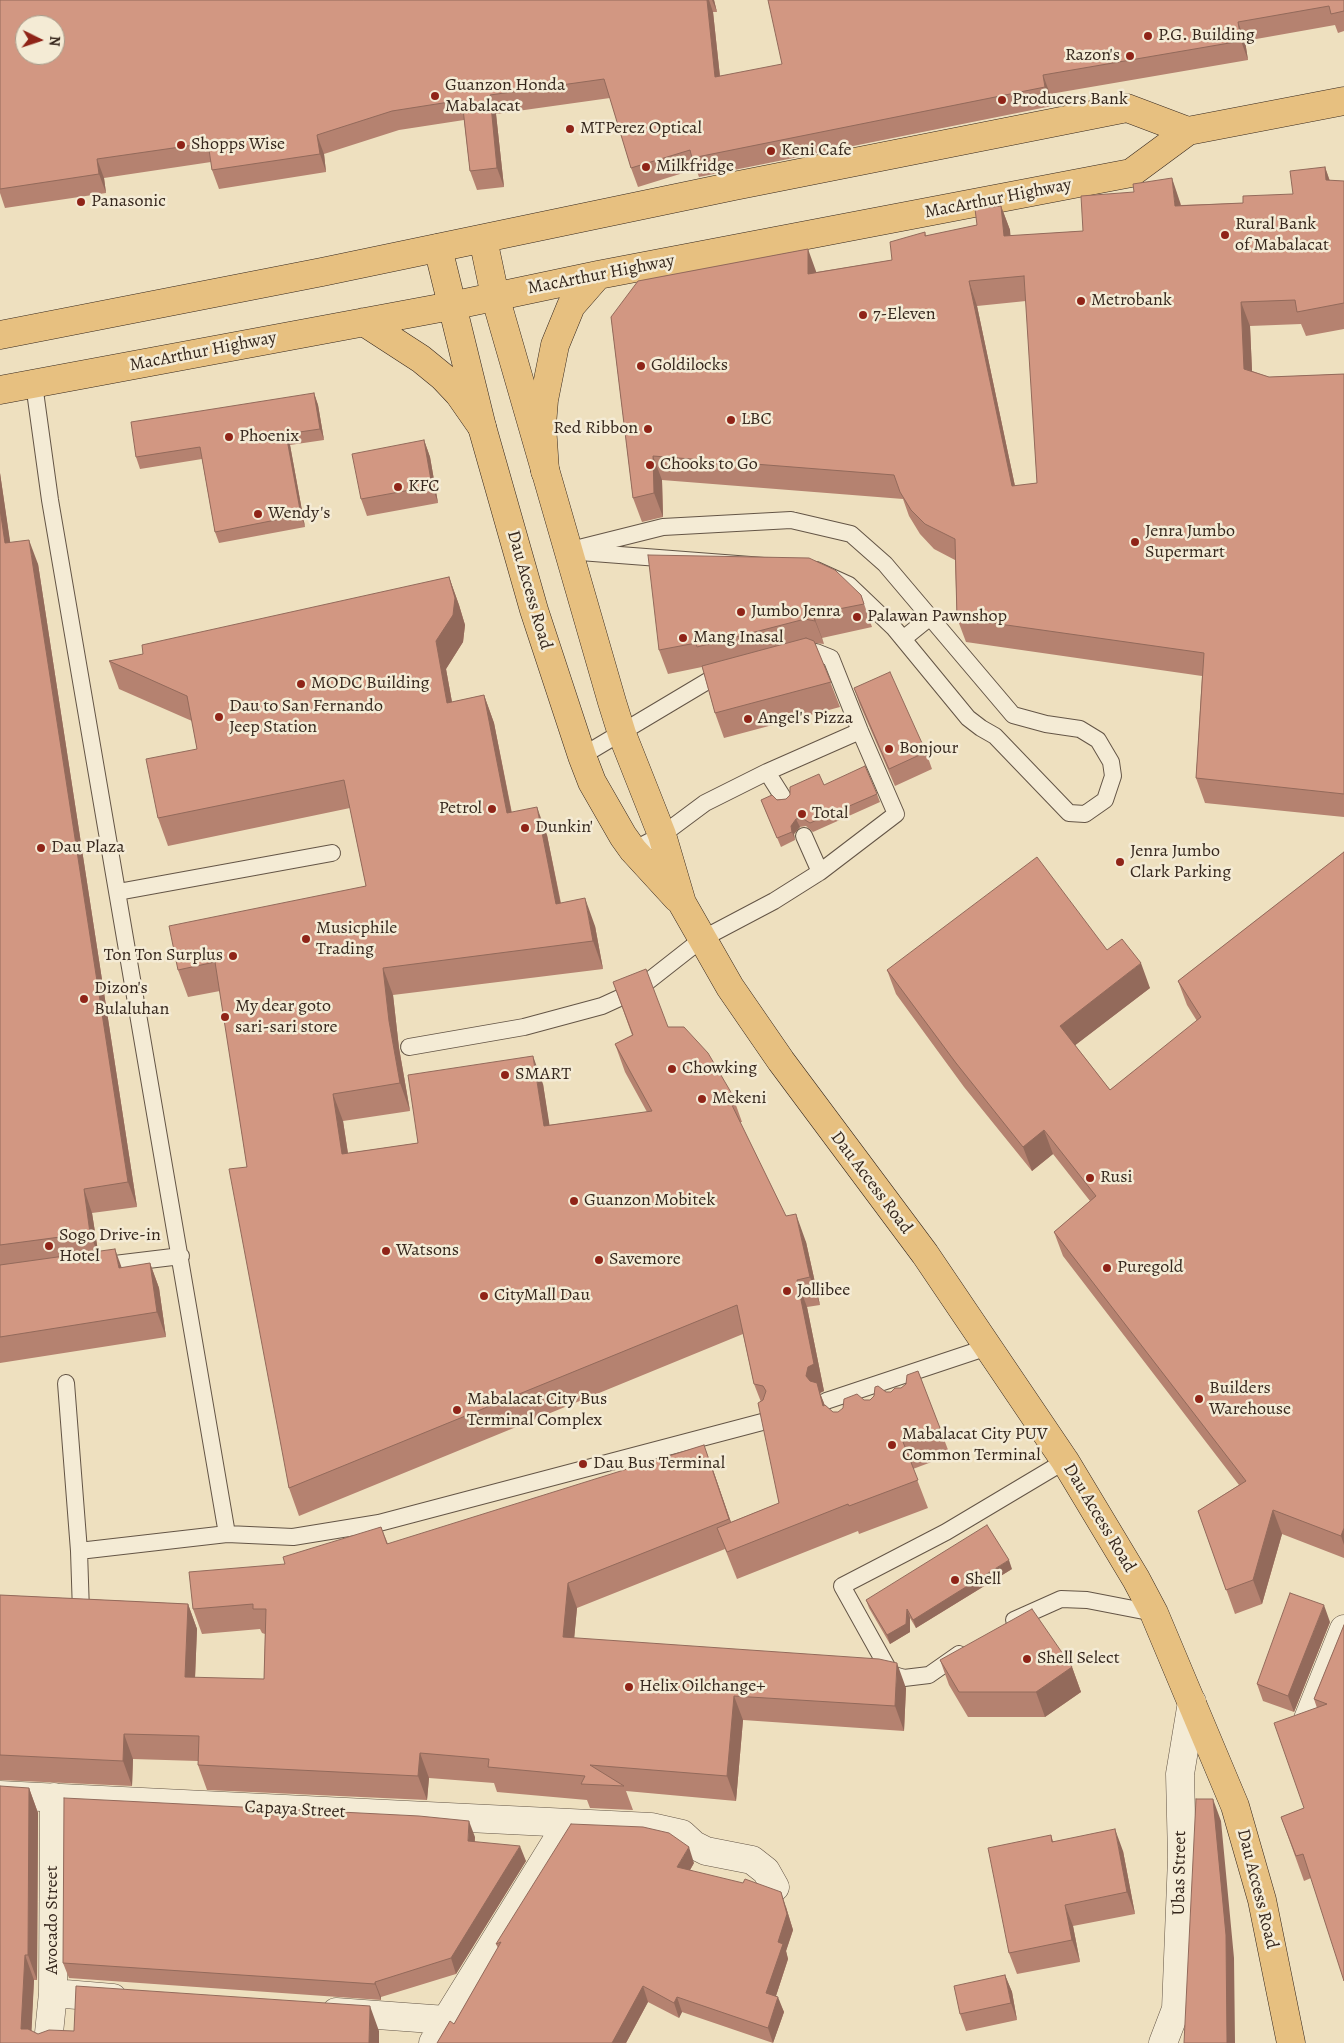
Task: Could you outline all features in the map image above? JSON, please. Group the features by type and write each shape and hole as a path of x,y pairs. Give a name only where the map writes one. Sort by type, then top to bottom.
{"main road":[{"name":"MacArthur Highway","path":"0,390 451,306 598,275 1131,173 1188,130 1344,101"},
{"path":"0,335 1127,108 1188,130"},
{"name":"Dau Access Road","path":"483,239 495,296 567,550 622,734 662,835 682,903 730,987 780,1061 925,1254 1065,1461 1154,1613 1235,1806 1262,1900 1290,2043"},
{"name":"Dau Access Road","path":"438,248 482,427 534,610 582,756 607,811 633,850 682,903"},
{"path":"545,471 542,425 544,400 555,345 571,306 580,293 598,275"},
{"path":"364,322 421,359 443,377 459,394 482,427"}],"street":[{"path":"1308,1719 1344,1629"},
{"name":"Ubas Street","path":"1164,2043 1176,2009 1182,1858 1180,1774 1192,1702"},
{"name":"Capaya Street","path":"0,1795 650,1827 682,1834 694,1845 706,1851 752,1860 766,1871 775,1887"},
{"name":"Avocado Street","path":"48,2043 52,1994 54,1797"},
{"path":"308,2011 439,2031 567,1824"},
{"path":"52,1994 141,1999"}],"lane":[{"path":"34,384 50,500 227,1534"},
{"path":"791,520 851,534 885,564 929,618 1013,714 1046,724 1080,729 1098,740 1111,762 1113,776 1105,800 1085,814 1069,813 995,736 968,718 903,639 850,585 816,570 567,550 663,527 791,520"},
{"path":"903,639 929,618"},
{"path":"409,1047 524,1027 602,1006 637,990 702,939 774,901 820,872 896,814 831,658 816,652 778,662"},
{"path":"582,756 711,680 740,672"},
{"path":"995,736 1013,714"},
{"path":"633,850 662,835 706,803 767,772 860,731"},
{"path":"767,772 784,799"},
{"path":"804,836 820,872"},
{"path":"118,892 332,853"},
{"path":"85,1268 180,1256"},
{"path":"870,1394 988,1347"},
{"path":"66,1382 79,1552 81,1612"},
{"path":"79,1552 227,1534 293,1537 379,1523 766,1421"},
{"path":"975,1643 929,1674 904,1678 891,1674 842,1586 946,1532 1065,1461"},
{"path":"999,1628 1061,1600 1087,1600 1154,1613"}],"building":[{"path":"0,0 707,0 715,77 782,64 768,0 1344,0 1344,11 1331,14 1329,6 1238,22 1241,41 1043,75 1045,87 692,158 690,150 631,168 604,79 490,95 497,168 470,171 462,100 392,111 317,135 320,154 212,170 208,143 97,159 99,174 0,189"},
{"name":"Jenra Jumbo Supermart","path":"1325,167 1326,180 1344,181 1344,303 1297,312 1295,300 1241,302 1244,369 1269,377 1344,374 1344,794 1196,778 1204,653 957,618 955,539 925,524 911,510 900,492 894,475 653,456 654,493 633,498 611,317 638,281 808,249 808,274 892,260 890,242 925,232 925,236 977,225 975,209 1001,206 1004,236 1083,231 1081,196 1134,192 1133,184 1172,178 1175,206 1243,203 1243,196 1293,194 1290,171","holes":["1024,276 1037,483 1012,486 969,281"]},
{"path":"314,393 320,429 286,434 301,515 215,532 200,447 136,457 131,422"},
{"path":"424,440 432,486 361,499 352,454"},
{"name":"Dau Plaza","path":"0,509 5,543 29,540 128,1182 84,1189 90,1233 0,1245"},
{"name":"Jumbo Jenra","path":"648,555 809,558 835,570 861,595 864,604 813,614 815,621 805,619 697,647 696,643 659,650"},
{"path":"449,577 455,598 453,615 436,641 447,703 484,695 507,813 537,807 556,904 585,898 593,941 383,968 389,1021 400,1083 333,1094 342,1154 418,1143 408,1075 533,1056 544,1126 652,1111 615,1044 633,1035 613,982 646,969 668,1027 684,1027 708,1053 732,1094 727,1095 786,1216 796,1214 810,1277 797,1280 814,1364 808,1367 806,1376 810,1381 817,1383 823,1406 825,1405 833,1412 838,1412 843,1408 844,1399 857,1394 864,1400 870,1400 874,1396 875,1387 878,1386 886,1392 891,1392 895,1388 901,1388 906,1384 907,1375 918,1371 940,1428 903,1442 918,1480 849,1506 848,1504 727,1552 717,1528 779,1503 758,1403 763,1400 766,1391 763,1386 754,1384 737,1305 289,1488 229,1169 247,1167 215,962 178,970 169,926 366,886 344,780 158,818 146,759 197,749 187,696 109,661 143,654 142,645"},
{"path":"806,638 814,641 831,682 715,713 702,666"},
{"path":"890,672 926,752 889,769 854,688"},
{"path":"865,766 877,794 810,823 802,818 796,819 791,826 792,832 777,838 761,800 772,795 777,800 786,799 790,795 790,787 819,774 824,785"},
{"path":"1344,852 1344,1528 1341,1536 1273,1510 1253,1580 1226,1590 1198,1511 1246,1481 1054,1232 1096,1196 1044,1130 1023,1147 956,1063 887,970 1037,857 1107,950 1122,939 1141,963 1060,1026 1110,1090 1201,1017 1178,981"},
{"path":"115,1249 119,1268 150,1263 157,1312 0,1337 0,1265"},
{"path":"704,1445 729,1519 568,1583 563,1637 879,1659 897,1663 895,1706 734,1696 727,1776 590,1765 624,1786 581,1784 585,1776 488,1767 489,1759 420,1753 418,1776 198,1765 199,1736 124,1734 123,1761 0,1755 0,1595 188,1604 185,1677 264,1679 266,1609 253,1609 253,1604 193,1609 189,1572 285,1564 283,1557 381,1527 387,1544"},
{"name":"Shell","path":"987,1525 1009,1560 913,1620 907,1609 906,1624 887,1635 866,1600"},
{"path":"1290,1593 1324,1605 1288,1696 1257,1684"},
{"path":"1032,1609 1072,1667 1036,1692 959,1692 940,1660"},
{"path":"1344,1625 1344,1981 1303,1854 1296,1856 1281,1817 1304,1808 1274,1723 1327,1704 1314,1699"},
{"path":"0,1786 29,1788 28,1955 25,1955 21,2029 28,2029 38,2034 49,2030 74,2031 76,1986 370,2006 369,2043 0,2043"},
{"path":"64,1798 419,1816 469,1821 468,1841 520,1846 451,1958 375,1982 375,1984 63,1963"},
{"path":"1196,1799 1213,1799 1226,1935 1227,2043 1184,2043"},
{"path":"571,1824 643,1827 669,1833 689,1847 677,1867 743,1883 745,1879 781,1892 787,1914 778,1942 783,1944 766,1993 778,1997 768,2028 677,1997 674,2003 643,1986 612,2043 437,2043 450,2021 454,2024 501,1942 496,1944"},
{"path":"1115,1829 1127,1892 1065,1905 1072,1940 1009,1953 988,1848 1051,1835 1052,1842"},
{"path":"1005,1975 1011,2003 960,2014 954,1986"}],"place":[{"name":"P.G. Building","path":"1148,36"},
{"name":"Razon's","path":"1130,56"},
{"name":"Guanzon Honda Mabalacat","path":"435,96"},
{"name":"Producers Bank","path":"1002,100"},
{"name":"MTPerez Optical","path":"570,129"},
{"name":"Shopps Wise","path":"181,145"},
{"name":"Keni Cafe","path":"771,151"},
{"name":"Milkfridge","path":"646,167"},
{"name":"Panasonic","path":"81,202"},
{"name":"Rural Bank of Mabalacat","path":"1225,235"},
{"name":"Metrobank","path":"1081,301"},
{"name":"7-Eleven","path":"863,315"},
{"name":"Goldilocks","path":"641,366"},
{"name":"LBC","path":"731,420"},
{"name":"Red Ribbon","path":"648,429"},
{"name":"Phoenix","path":"229,437"},
{"name":"Chooks to Go","path":"650,465"},
{"name":"KFC","path":"398,487"},
{"name":"Wendy's","path":"258,514"},
{"name":"Jenra Jumbo Supermart","path":"1135,542"},
{"name":"Jumbo Jenra","path":"741,612"},
{"name":"Palawan Pawnshop","path":"857,617"},
{"name":"Mang Inasal","path":"683,638"},
{"name":"MODC Building","path":"301,684"},
{"name":"Dau to San Fernando Jeep Station","path":"219,717"},
{"name":"Angel's Pizza","path":"748,719"},
{"name":"Bonjour","path":"889,749"},
{"name":"Petrol","path":"492,809"},
{"name":"Total","path":"802,814"},
{"name":"Dunkin'","path":"525,828"},
{"name":"Dau Plaza","path":"41,848"},
{"name":"Jenra Jumbo Clark Parking","path":"1120,862"},
{"name":"Musicphile Trading","path":"306,939"},
{"name":"Ton Ton Surplus","path":"233,956"},
{"name":"Dizon's Bulaluhan","path":"84,999"},
{"name":"My dear goto sari-sari store","path":"225,1017"},
{"name":"Chowking","path":"672,1069"},
{"name":"SMART","path":"505,1075"},
{"name":"Mekeni","path":"702,1099"},
{"name":"Rusi","path":"1090,1178"},
{"name":"Guanzon Mobitek","path":"574,1201"},
{"name":"Sogo Drive-in Hotel","path":"49,1246"},
{"name":"Watsons","path":"386,1251"},
{"name":"Savemore","path":"599,1260"},
{"name":"Puregold","path":"1107,1268"},
{"name":"Jollibee","path":"787,1291"},
{"name":"CityMall Dau","path":"484,1296"},
{"name":"Builders Warehouse","path":"1199,1399"},
{"name":"Mabalacat City Bus Terminal Complex","path":"457,1410"},
{"name":"Mabalacat City PUV Common Terminal","path":"892,1445"},
{"name":"Dau Bus Terminal","path":"583,1464"},
{"name":"Shell","path":"955,1580"},
{"name":"Shell Select","path":"1027,1659"},
{"name":"Helix Oilchange+","path":"629,1687"}]}
